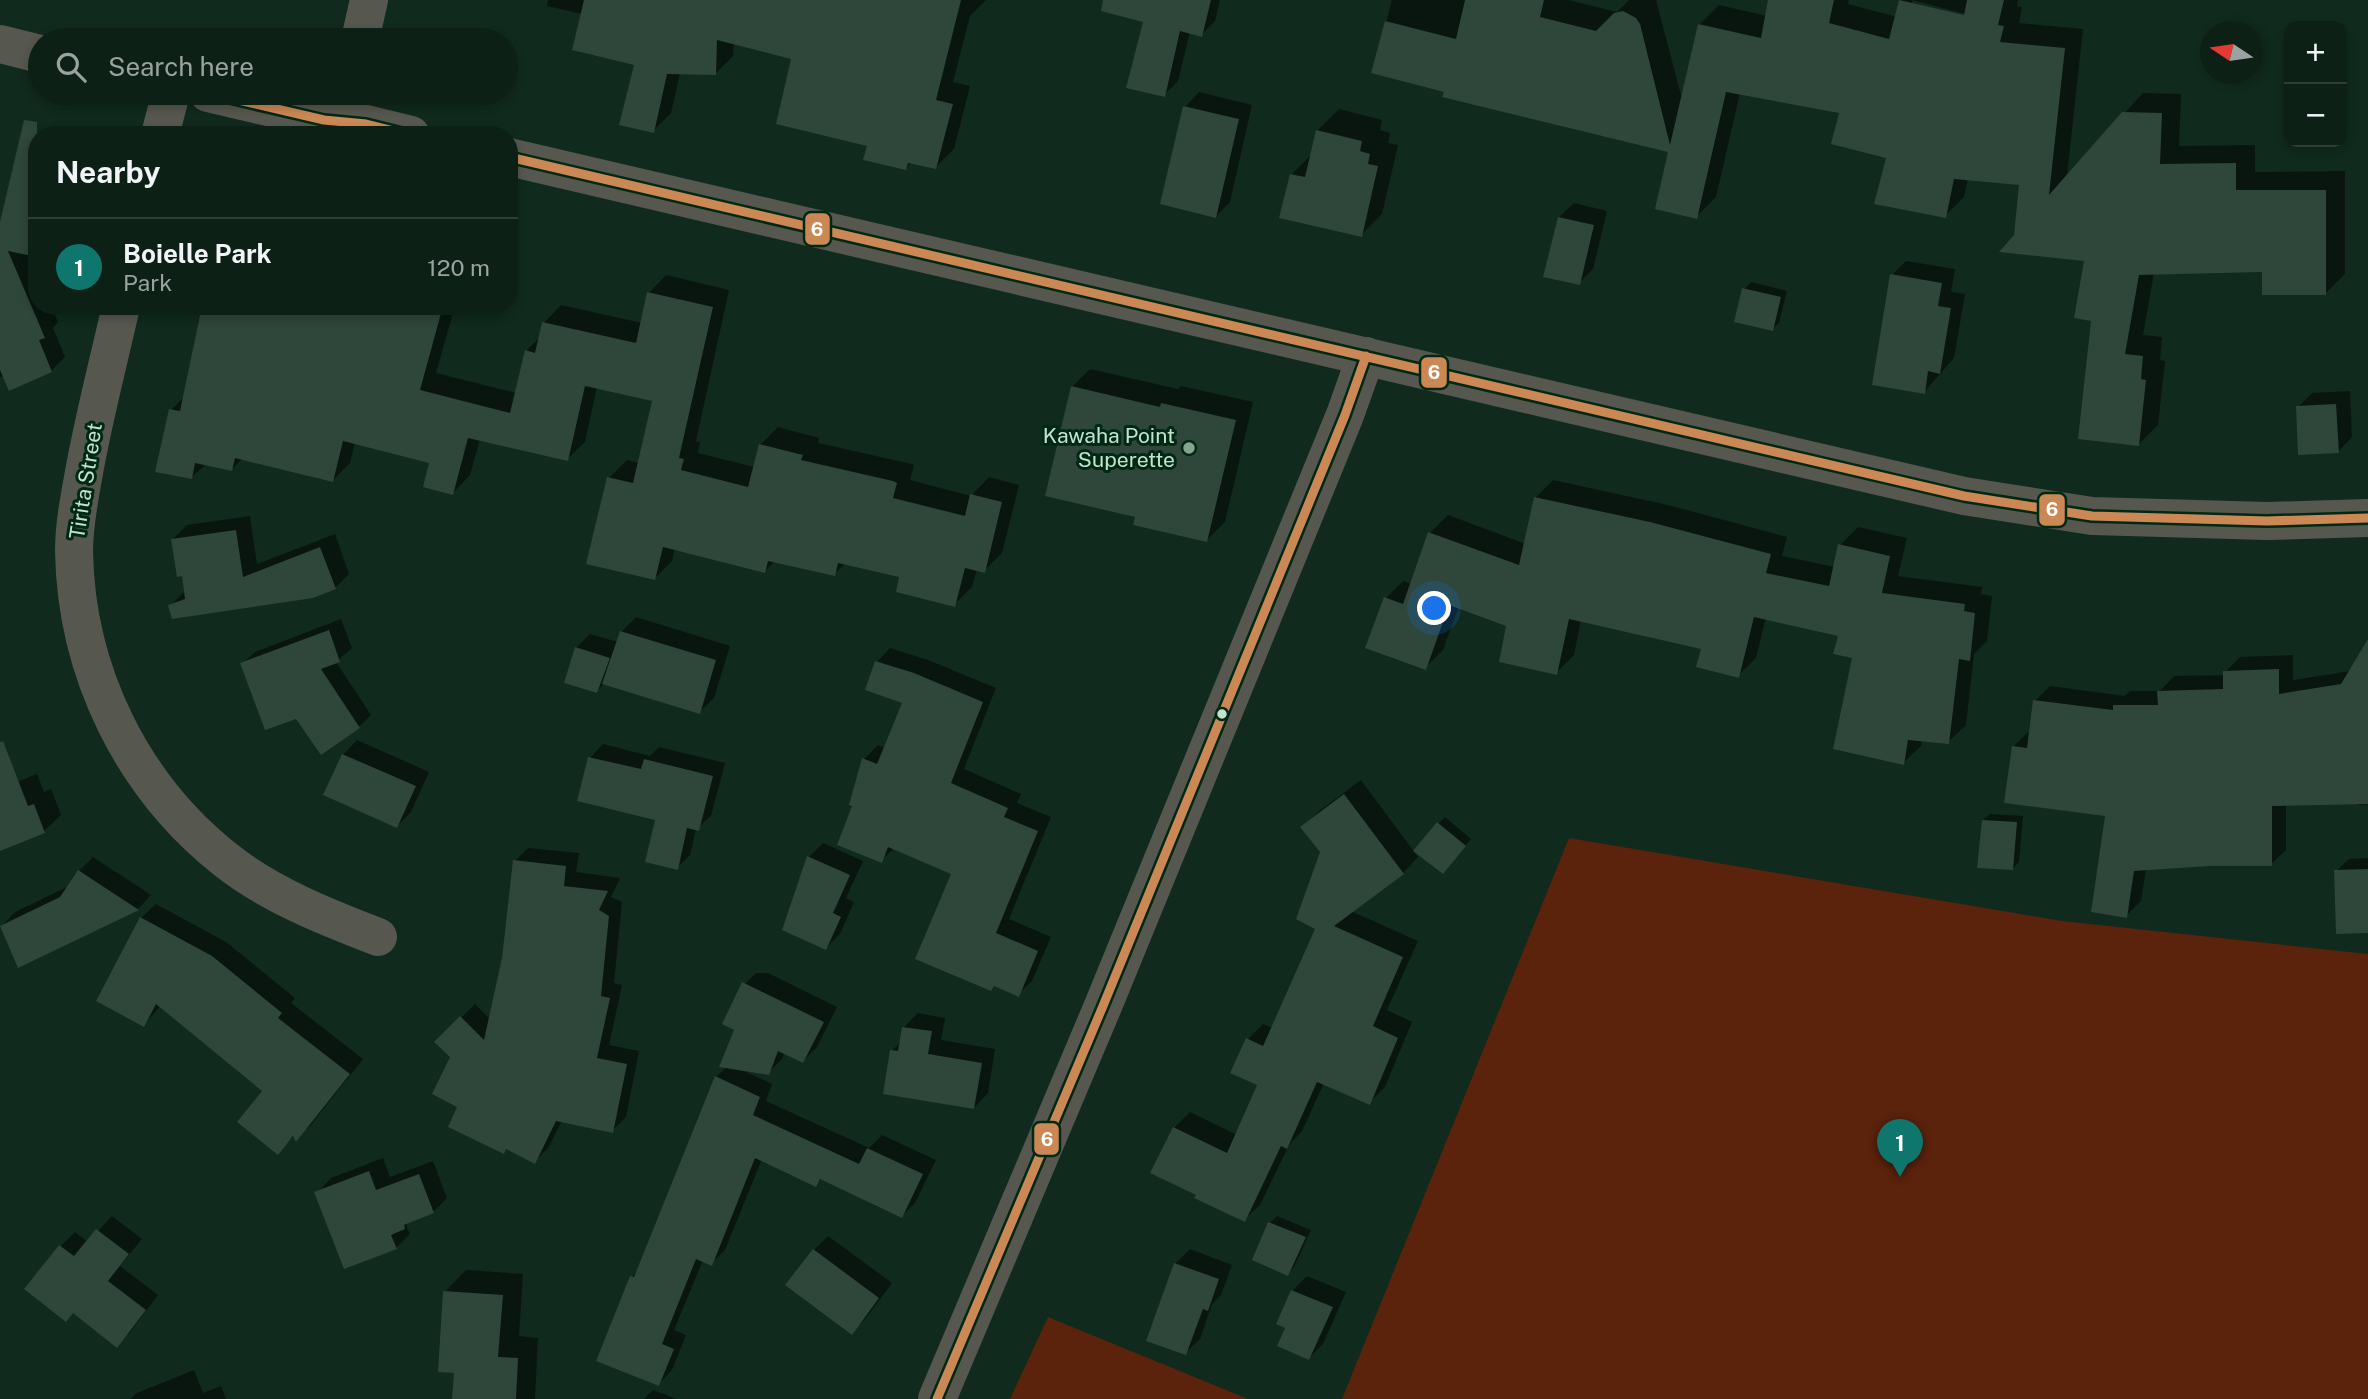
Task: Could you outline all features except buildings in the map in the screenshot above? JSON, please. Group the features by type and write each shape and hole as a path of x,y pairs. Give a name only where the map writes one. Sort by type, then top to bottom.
{"street":[{"path":"363,28 369,0"},
{"path":"0,44 28,51"},
{"path":"162,126 167,105"},
{"path":"260,105 324,120 344,107 389,126"},
{"path":"518,160 1964,496 2092,516 2267,521 2368,518"},
{"name":"Tirita Street","path":"119,315 86,461 77,509 74,551 79,608 88,653 104,698 122,739 147,777 174,812 203,841 228,862 265,885 318,913 378,937"},
{"path":"937,1399 1135,929 1345,415 1366,356"}],"shaded area":[{"path":"1569,838 2062,921 2368,954 2368,1399 1342,1399"},
{"path":"1048,1317 1248,1399 1010,1399"}],"transit line":[{"name":"6","path":"260,105 324,120 374,126"},
{"name":"6","path":"518,159 1964,496 2092,516 2267,521 2368,518"},
{"name":"6","path":"937,1399 1103,1006 1345,415 1366,356"}],"place":[{"name":"Kawaha Point Superette","path":"1189,448"},
{"name":"Boielle Park","path":"1900,1177"}]}
